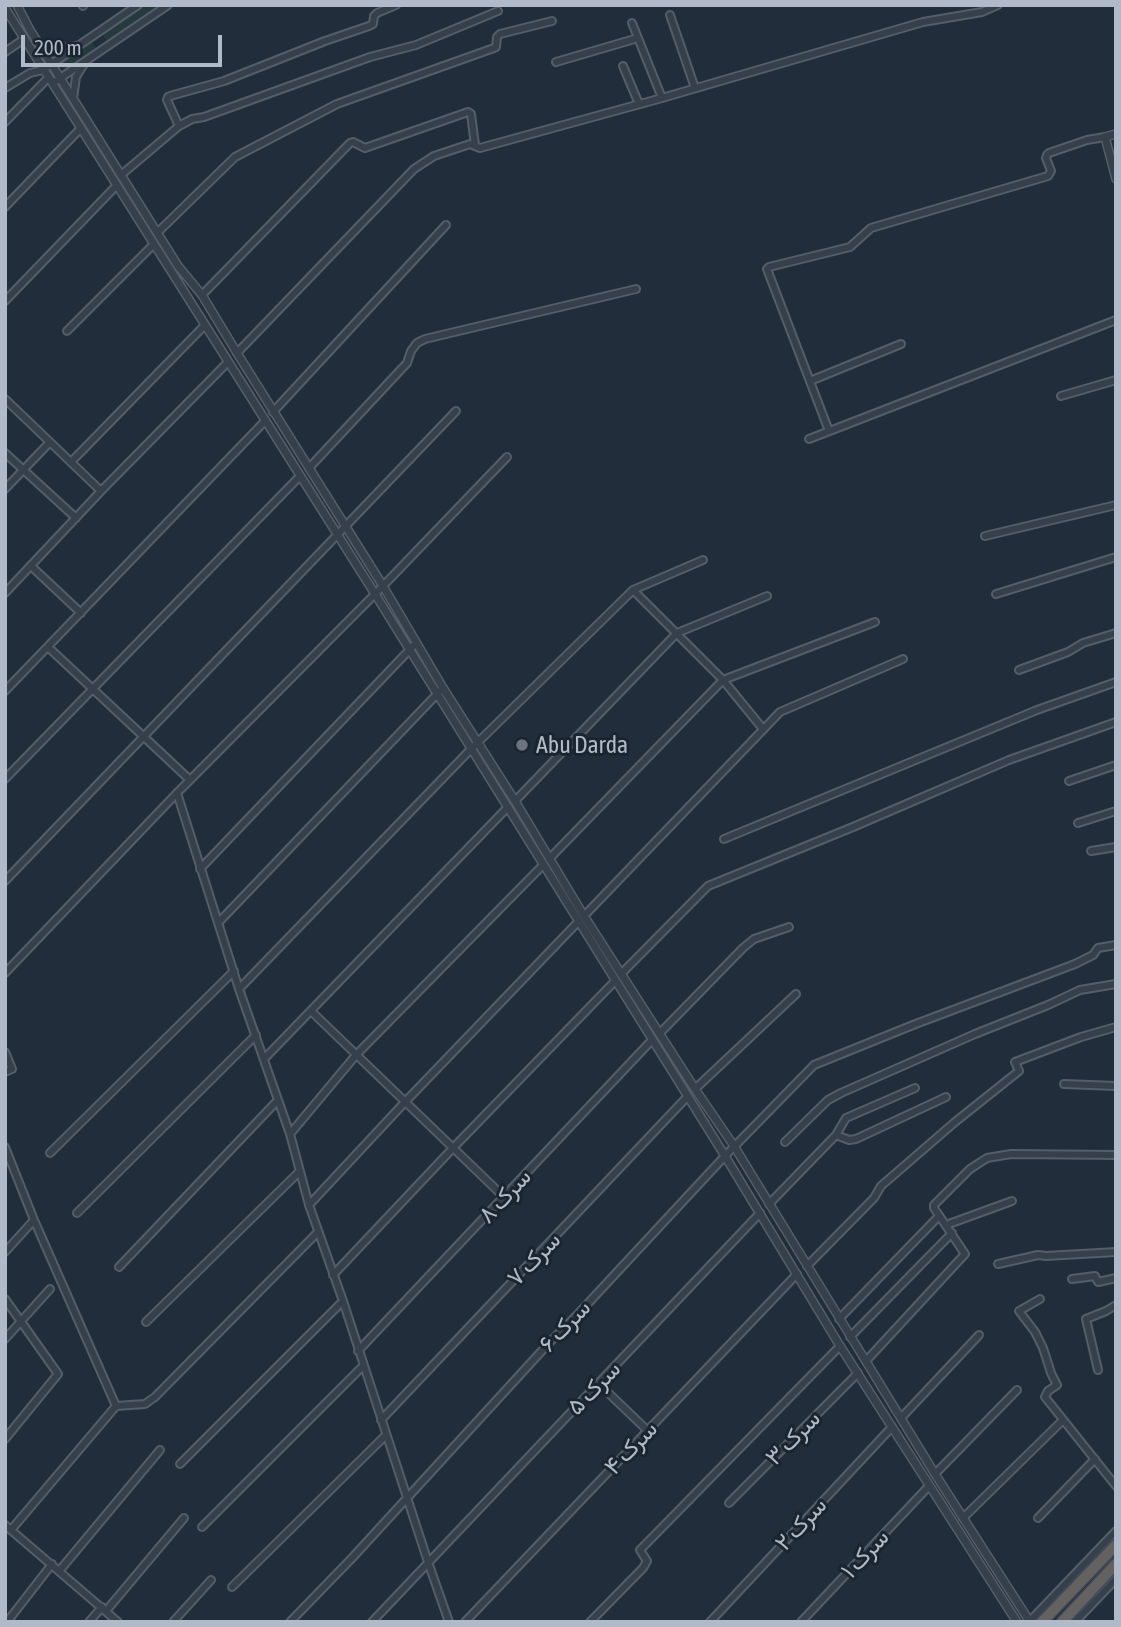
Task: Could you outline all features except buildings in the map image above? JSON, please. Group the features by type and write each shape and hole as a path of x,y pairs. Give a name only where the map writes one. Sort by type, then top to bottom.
{"highway":[{"path":"1042,1622 1116,1545"},
{"path":"1062,1622 1116,1564"}],"street":[{"path":"17,5 121,176 178,266 202,295 383,586 443,688 515,801 546,862"},
{"path":"5,88 30,73 43,70 138,5"},
{"path":"5,122 50,81 60,78 168,5"},
{"path":"179,126 168,97 224,81 369,26 373,24 377,13 396,5"},
{"path":"237,354 414,169 434,156 470,144 480,148 923,22 982,12 998,5"},
{"path":"5,8 507,808 546,862 615,981 840,1346 1017,1622"},
{"path":"121,176 179,126 192,119 370,57 416,45 498,11"},
{"path":"670,15 695,88"},
{"path":"157,233 234,157 337,104 494,48 500,34 552,21"},
{"path":"632,23 662,98"},
{"path":"93,36 96,44 103,50"},
{"path":"556,62 638,38"},
{"path":"5,52 24,39"},
{"path":"40,46 63,48 84,42"},
{"path":"73,99 76,77 81,67 91,58"},
{"path":"623,66 639,104"},
{"path":"202,295 350,143 365,148 468,112 471,114 475,145"},
{"path":"5,207 81,128"},
{"path":"829,431 767,272 769,267 850,247 871,228 1048,176 1051,171 1046,158 1049,153 1087,140 1116,134"},
{"path":"1105,137 1116,179"},
{"path":"5,302 117,185"},
{"path":"273,412 446,225"},
{"path":"67,331 154,244"},
{"path":"309,468 407,363 417,343 636,289"},
{"path":"809,439 1116,320"},
{"path":"71,462 205,325"},
{"path":"810,381 901,344"},
{"path":"5,593 228,362"},
{"path":"1061,396 1116,380"},
{"path":"5,399 102,491"},
{"path":"5,881 456,411"},
{"path":"5,691 265,421"},
{"path":"5,489 50,442"},
{"path":"5,453 76,518"},
{"path":"5,972 507,457"},
{"path":"5,779 300,475"},
{"path":"985,536 1116,505"},
{"path":"996,594 1116,556"},
{"path":"239,989 471,749 633,590 703,560"},
{"path":"31,566 81,612"},
{"path":"633,590 723,680 763,729"},
{"path":"515,801 677,633 767,596"},
{"path":"290,1134 356,1055 723,680 875,622"},
{"path":"1019,670 1068,652 1083,643 1116,633"},
{"path":"200,869 416,643"},
{"path":"48,647 190,780"},
{"path":"309,1205 780,712 903,659"},
{"path":"724,839 1037,710 1116,682"},
{"path":"218,923 443,688"},
{"path":"621,974 708,886 1009,760 1116,722"},
{"path":"1069,781 1116,765"},
{"path":"177,793 239,989 290,1134 309,1205 449,1622"},
{"path":"264,1059 507,808"},
{"path":"1078,823 1116,811"},
{"path":"1091,851 1116,847"},
{"path":"581,919 621,974 734,1146 935,1474 1029,1621 1116,1531"},
{"path":"660,1033 743,948 754,939 789,927"},
{"name":"سرک ۶","path":"290,1622 734,1146 814,1065 1075,964 1093,955 1098,948 1116,945"},
{"path":"50,1153 234,971"},
{"path":"333,1275 615,981"},
{"path":"785,1142 828,1100 841,1093 1080,990 1116,984"},
{"path":"695,1089 796,994"},
{"path":"312,1012 504,1198"},
{"path":"807,1266 874,1198 881,1186 955,1122 1020,1071 1015,1062 1116,1027"},
{"path":"77,1213 256,1035"},
{"name":"سرک ۸","path":"358,1350 652,1041"},
{"path":"5,1052 12,1069 5,1072"},
{"path":"1064,1084 1116,1086"},
{"path":"769,1204 836,1135 846,1118 915,1088"},
{"name":"سرک ۷","path":"381,1420 687,1097"},
{"path":"836,1135 849,1140 856,1139 946,1097"},
{"path":"119,1267 278,1100"},
{"path":"5,1147 34,1220 116,1406"},
{"path":"866,1361 965,1254 934,1205 970,1169 988,1158 1011,1154 1116,1155"},
{"path":"5,1170 12,1163"},
{"path":"146,1322 300,1171"},
{"path":"946,1225 1012,1201"},
{"name":"سرک ۵","path":"372,1622 760,1213"},
{"path":"839,1319 939,1216"},
{"path":"5,1252 34,1220"},
{"path":"118,1622 7,1526 116,1406 145,1404 155,1397 318,1232"},
{"path":"850,1337 952,1233"},
{"path":"998,1264 1038,1255 1116,1252"},
{"name":"سرک ۴","path":"465,1622 797,1274"},
{"path":"1072,1279 1095,1276 1098,1282 1116,1278"},
{"path":"5,1339 50,1289"},
{"path":"5,1299 58,1374 5,1439"},
{"path":"1040,1299 1019,1311 1035,1332 1056,1385 1045,1397 1116,1486"},
{"path":"180,1465 343,1301"},
{"path":"1098,1370 1086,1319 1116,1305"},
{"path":"901,1418 979,1335"},
{"path":"590,1622 643,1569 647,1561 640,1550 840,1346"},
{"path":"202,1527 363,1366"},
{"name":"سرک ۳","path":"729,1503 858,1373"},
{"path":"599,1384 648,1431"},
{"path":"935,1474 1017,1390"},
{"path":"963,1518 1063,1420"},
{"name":"سرک ۲","path":"710,1622 892,1427"},
{"path":"232,1587 386,1435"},
{"path":"60,1570 160,1450"},
{"path":"1038,1518 1095,1459"},
{"name":"سرک ۱","path":"800,1622 929,1486"},
{"path":"89,1622 104,1609 184,1518"},
{"path":"7,1622 52,1564"},
{"path":"1075,1622 1116,1579"},
{"path":"173,1622 211,1580"}],"green space":[{"path":"144,5 161,5 108,42 102,34"},
{"path":"91,41 97,49 67,70 62,67 62,62"}],"place":[{"name":"Abu Darda","path":"522,745"}]}
